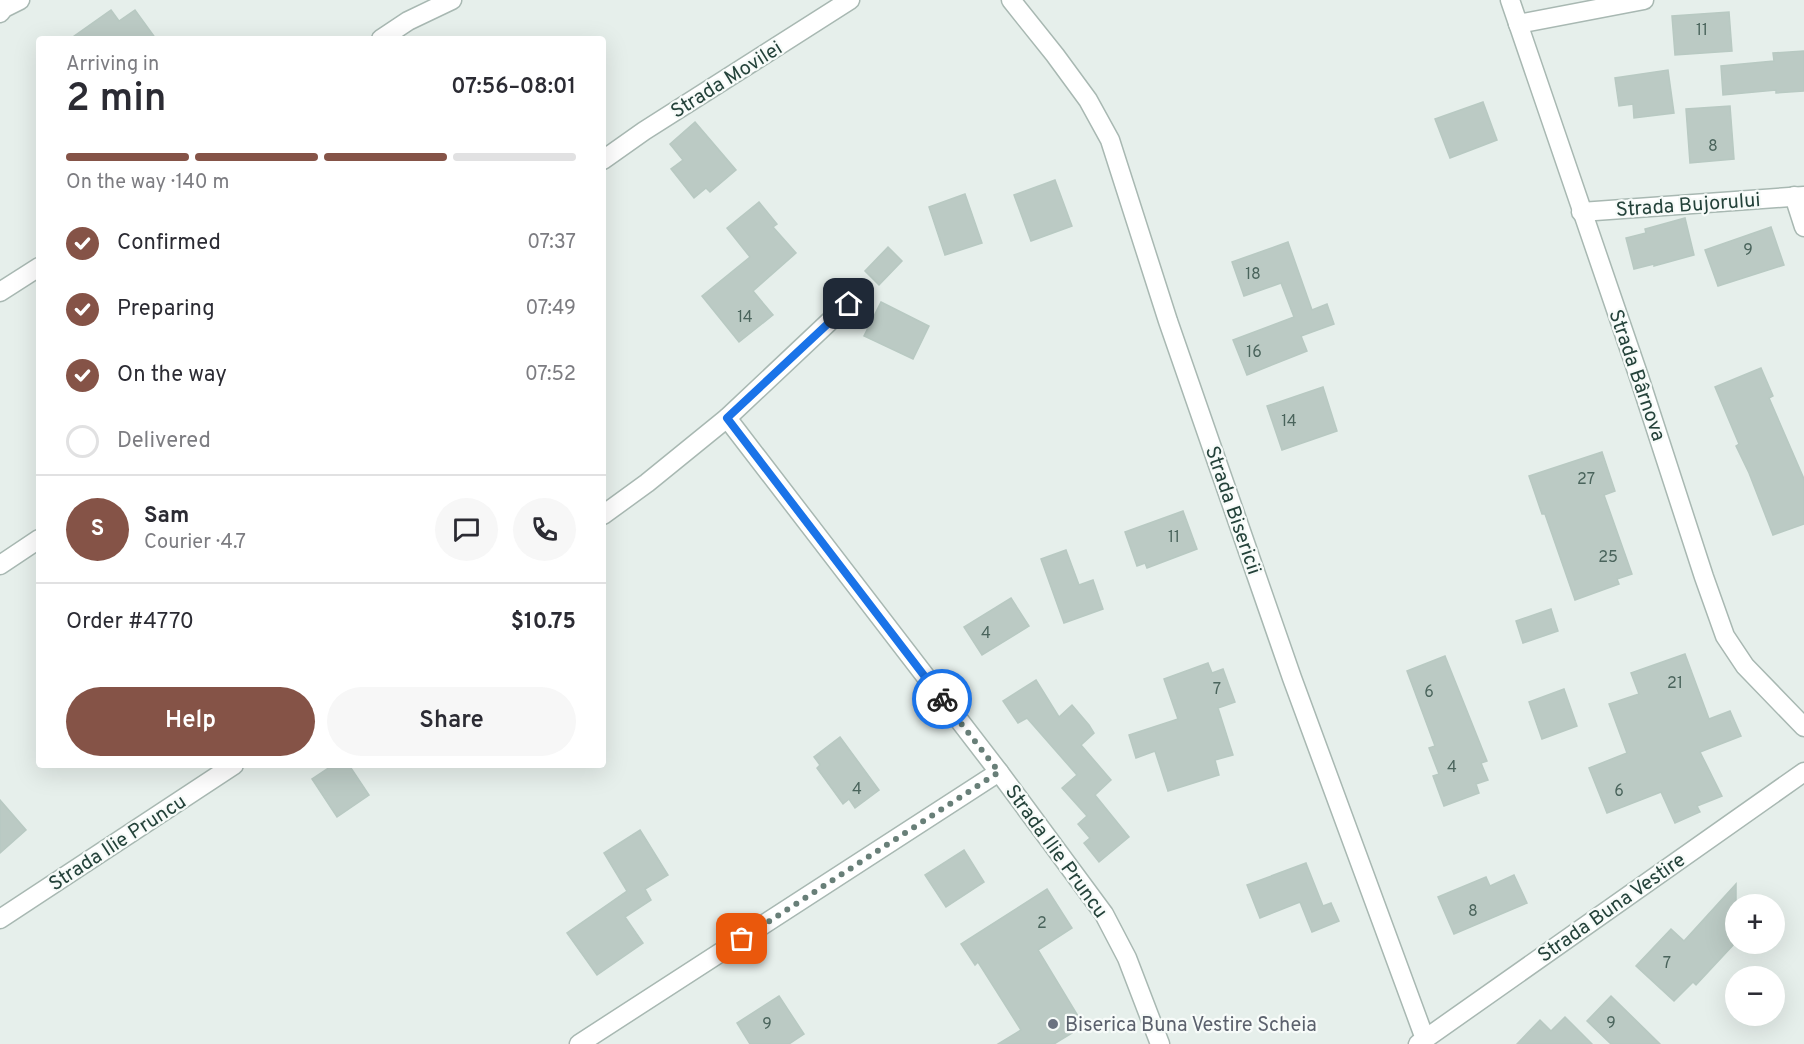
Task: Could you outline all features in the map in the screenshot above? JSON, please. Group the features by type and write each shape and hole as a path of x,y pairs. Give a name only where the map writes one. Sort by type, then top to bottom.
{"street":[{"path":"0,13 4,8 20,0"},
{"path":"386,36 408,21 452,0"},
{"name":"Strada Movilei","path":"606,158 644,131 850,0"},
{"name":"Strada Bisericii","path":"1011,0 1088,100 1110,140 1168,321 1422,1042"},
{"name":"Strada Bârnova","path":"1510,0 1725,636 1745,666 1804,727"},
{"path":"1518,24 1644,0"},
{"name":"Strada Bujorului","path":"1581,213 1799,196 1804,227"},
{"path":"0,292 36,269"},
{"path":"606,513 656,477 727,418 849,304"},
{"name":"Strada Ilie Pruncu","path":"727,418 999,772 1104,914 1127,958 1160,1044"},
{"path":"0,565 36,541"},
{"name":"Strada Ilie Pruncu","path":"0,919 229,768"},
{"path":"579,1044 999,772"},
{"name":"Strada Buna Vestire","path":"1422,1042 1804,772"}],"building":[{"path":"111,10 119,21 135,10 154,36 74,36"},
{"path":"1729,12 1732,51 1675,55 1672,16"},
{"path":"1804,51 1804,91 1776,93 1776,90 1723,95 1721,66 1774,61 1773,53"},
{"path":"1668,70 1674,113 1634,118 1633,104 1619,106 1615,78"},
{"path":"1483,102 1497,140 1450,158 1435,119"},
{"path":"1730,106 1734,159 1690,163 1686,109"},
{"path":"695,122 736,170 710,192 706,188 694,198 671,169 683,160 670,144"},
{"path":"1055,180 1072,226 1031,241 1014,195"},
{"path":"965,194 982,243 945,255 929,207"},
{"path":"759,202 777,224 773,227 796,253 753,291 773,315 739,342 702,296 750,257 727,228"},
{"path":"1685,218 1694,255 1634,269 1626,238 1646,233 1645,229"},
{"path":"1771,227 1784,265 1718,286 1705,250"},
{"path":"1288,242 1312,310 1327,304 1334,324 1301,336 1307,351 1247,375 1233,340 1294,317 1281,283 1244,296 1232,262"},
{"path":"888,247 902,261 879,285 865,271"},
{"path":"881,302 929,326 913,359 864,336"},
{"path":"1761,368 1773,396 1769,398 1804,479 1804,524 1773,535 1736,446 1739,444 1715,387"},
{"path":"1323,387 1337,431 1282,450 1267,406"},
{"path":"1602,452 1615,491 1604,495 1632,574 1617,579 1619,584 1575,600 1529,476"},
{"path":"1183,511 1197,549 1147,568 1145,563 1137,566 1125,532"},
{"path":"1066,550 1079,585 1093,580 1103,609 1064,623 1041,559"},
{"path":"1011,598 1029,626 982,655 964,627"},
{"path":"1551,609 1558,631 1523,643 1516,621"},
{"path":"1685,654 1709,719 1730,711 1741,736 1700,752 1722,796 1697,806 1700,812 1675,823 1661,792 1607,813 1589,768 1627,753 1609,704 1639,694 1631,673"},
{"path":"1445,656 1487,761 1481,763 1488,780 1476,784 1479,793 1444,806 1433,776 1439,774 1429,748 1435,746 1407,671"},
{"path":"1208,663 1212,673 1223,669 1235,702 1218,708 1233,755 1215,760 1219,775 1168,791 1155,751 1136,758 1129,735 1178,719 1164,679"},
{"path":"1036,680 1059,717 1072,705 1089,725 1094,733 1081,745 1111,780 1095,795 1129,837 1099,862 1084,843 1090,838 1078,824 1087,816 1062,788 1077,775 1027,718 1018,723 1003,701"},
{"path":"1564,689 1577,726 1542,739 1529,702"},
{"path":"840,737 879,790 855,808 849,799 843,804 817,768 820,765 814,757"},
{"path":"328,768 351,768 369,795 337,817 312,779"},
{"path":"0,800 26,830 0,853"},
{"path":"640,830 668,875 645,889 651,900 625,917 643,943 597,975 567,933 627,891 604,853"},
{"path":"964,850 984,882 946,907 925,875"},
{"path":"1306,863 1323,906 1331,903 1339,921 1312,932 1300,902 1260,918 1247,885"},
{"path":"1514,875 1527,903 1454,934 1438,897 1486,877 1490,886"},
{"path":"1736,884 1736,894 1727,894"},
{"path":"1047,889 1072,928 1038,950 1078,1016 1074,1022 1076,1026 1070,1030 1072,1033 1054,1044 998,1044 1021,1030 978,962 975,965 961,944"},
{"path":"1725,896 1725,954 1696,985 1693,982 1674,1001 1636,966 1671,929 1684,941"},
{"path":"779,996 804,1034 789,1044 750,1044 737,1023"},
{"path":"1611,996 1660,1044 1611,1044 1587,1021"},
{"path":"1565,1017 1592,1044 1517,1044 1540,1020 1551,1031"}],"way so far":[{"path":"742,939 999,772 942,699"}],"place":[{"name":"Biserica Buna Vestire Scheia","path":"1053,1024"}],"route":[{"path":"849,304 727,418 942,699"}]}
